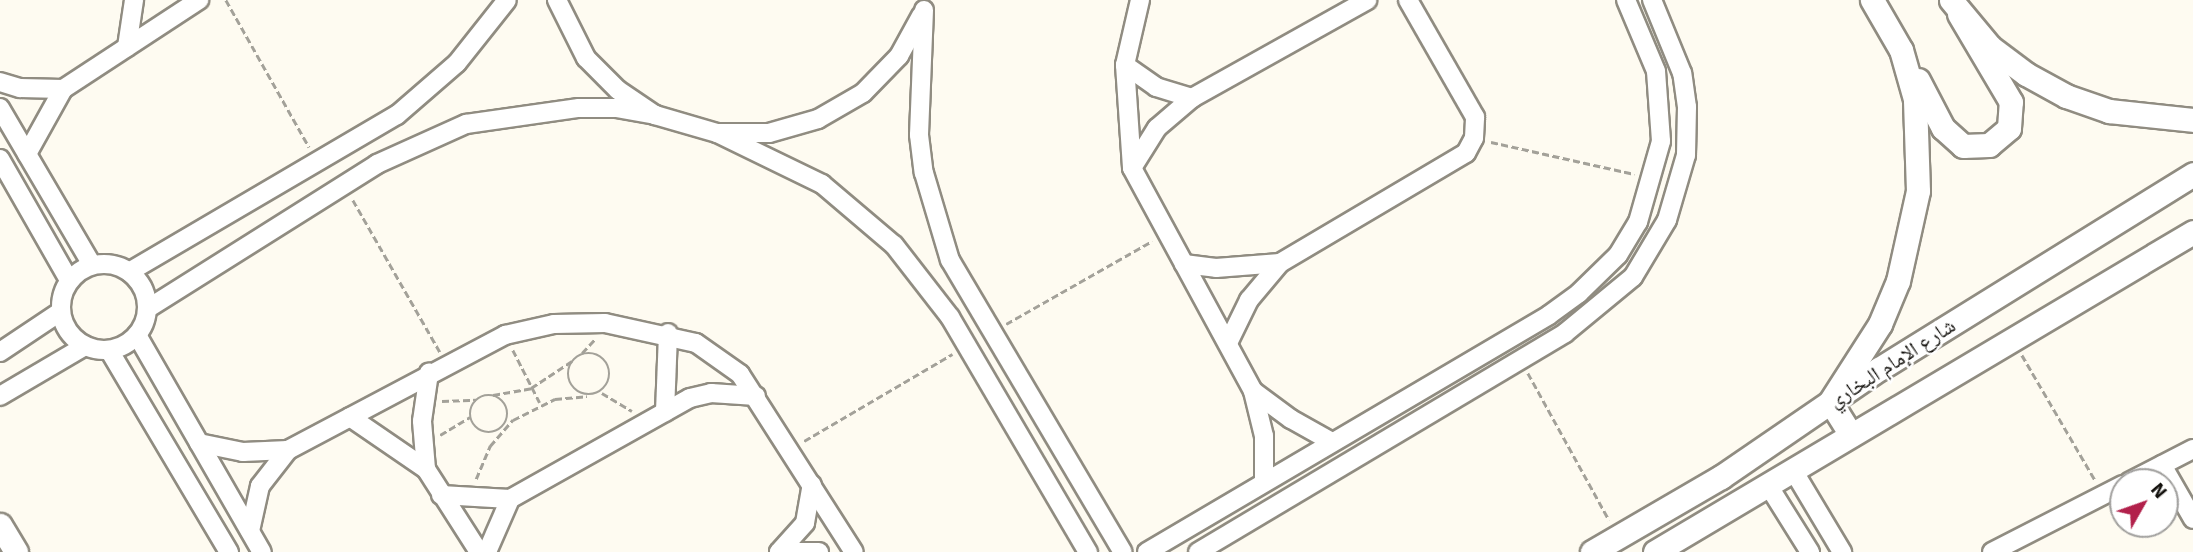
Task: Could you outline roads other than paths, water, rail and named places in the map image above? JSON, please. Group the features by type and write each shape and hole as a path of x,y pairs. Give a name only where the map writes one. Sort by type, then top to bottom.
{"street":[{"path":"127,47 134,0"},
{"path":"27,153 63,89 199,0"},
{"path":"129,272 319,164 428,90 457,63 507,0"},
{"path":"557,0 586,58 618,90 655,115"},
{"path":"1140,0 1125,65 1132,168 1253,391 1264,436 1264,482"},
{"path":"1132,168 1157,128 1192,98 1367,0"},
{"path":"1227,343 1249,300 1280,263 1453,164 1474,138 1475,117 1468,98 1408,0"},
{"path":"1147,552 1579,293 1618,255 1638,222 1661,141 1656,71 1626,0"},
{"path":"1198,552 1521,361 1604,305 1633,277 1653,249 1678,191 1686,155 1687,107 1679,64 1652,0"},
{"path":"1872,0 1952,139 1976,148 2001,138 2009,128 2011,102 1955,7"},
{"path":"717,133 769,133 818,119 852,100 899,56 925,5"},
{"path":"925,5 919,135 924,173 950,260 1123,552"},
{"path":"1955,7 1990,47 2026,75 2066,96 2109,111 2153,119 2193,120"},
{"path":"1851,435 1830,402 1880,324 1910,237 1919,145 1915,99 1902,50"},
{"path":"1125,65 1156,87 1192,98"},
{"path":"0,82 20,88 63,89"},
{"path":"0,108 92,265"},
{"path":"60,312 73,338 85,346 109,350 136,335 147,309 344,185 417,144 498,117 579,108 655,115 717,133 822,184 863,215 923,279 967,345 1088,552"},
{"path":"0,159 69,280"},
{"name":"شارع الإمام البخاري","path":"1592,552 1721,477 1830,402 2193,174"},
{"name":"شارع الإمام البخاري","path":"1655,552 2012,337 2193,232"},
{"path":"1184,264 1227,268 1280,263"},
{"path":"0,352 60,312 69,280 92,265 105,264 129,272 142,289 147,309"},
{"path":"250,531 260,486 288,450 447,363 505,335 580,322 668,333 719,356 756,396 854,552"},
{"path":"665,412 668,333"},
{"path":"136,335 262,552"},
{"path":"0,396 85,346"},
{"path":"109,350 229,552"},
{"path":"429,373 423,445 426,469 479,552"},
{"path":"1253,391 1291,419 1332,442"},
{"path":"441,495 473,501 510,499 665,412 711,393 756,396"},
{"path":"350,417 426,469"},
{"path":"199,443 243,452 288,450"},
{"path":"2156,468 2193,450"},
{"path":"2162,465 2193,519"},
{"path":"1793,470 1842,552"},
{"path":"779,552 805,523 812,485"},
{"path":"1768,485 1810,552"},
{"path":"1992,552 2017,546 2109,492"},
{"path":"487,552 510,499"},
{"path":"0,525 16,552"},
{"path":"779,552 819,552"}]}
